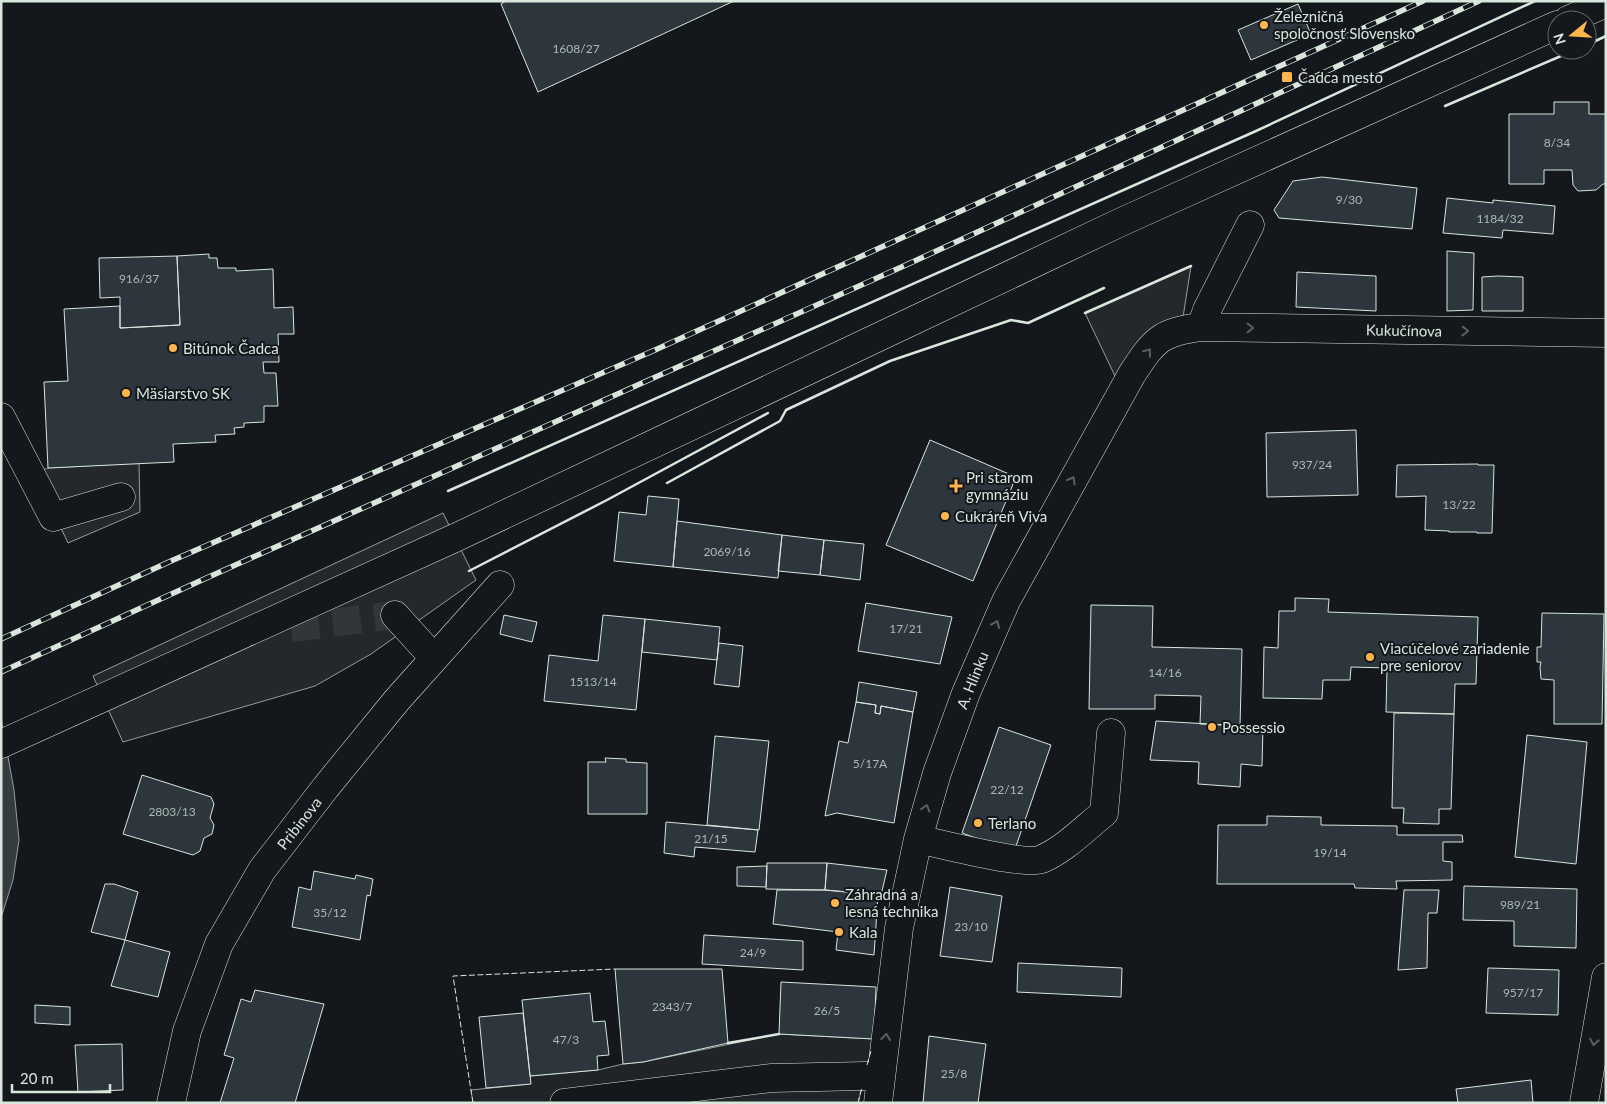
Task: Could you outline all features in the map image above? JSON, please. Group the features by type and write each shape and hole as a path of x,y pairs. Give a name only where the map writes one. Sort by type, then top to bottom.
{"street":[{"path":"1590,10 1606,3"},
{"path":"1,744 457,537 1120,223 1547,30"},
{"path":"1202,327 1207,310 1250,225"},
{"name":"Kukučínova","path":"1202,327 1606,333"},
{"name":"A. Hlinku","path":"879,1090 899,928 918,839 938,772 970,685 1006,601 1132,374 1147,351 1156,342 1168,334 1202,327"},
{"path":"1,417 53,517 121,497"},
{"name":"Pribinova","path":"171,1103 187,1031 219,944 262,870 332,779 397,700 500,585"},
{"path":"394,615 434,658"},
{"path":"918,839 978,853 1028,861 1040,860 1061,849 1104,813 1111,733"},
{"path":"1584,1103 1606,977"},
{"path":"564,1103 772,1078 865,1076 879,1090"}],"shaded area":[{"path":"1191,266 1181,330 1115,376 1085,313"},
{"path":"139,463 140,512 68,543 35,473 48,468"},
{"path":"443,513 476,580 371,654 315,686 123,742 93,676"},
{"path":"1,718 14,790 19,840 13,880 1,918"},
{"path":"779,1034 874,1039 858,1103 473,1103 471,1090 530,1084 530,1076 598,1070"}],"building":[{"path":"506,1 734,1 538,92 501,4"},
{"path":"1298,4 1311,34 1251,60 1238,30"},
{"path":"1554,102 1589,102 1589,114 1606,114 1606,184 1603,184 1596,190 1578,191 1573,185 1572,170 1544,170 1544,184 1509,184 1509,114 1554,114"},
{"path":"1322,177 1417,188 1412,229 1279,218 1274,210 1293,181"},
{"path":"1447,198 1493,203 1493,200 1555,206 1553,234 1503,230 1502,238 1443,233"},
{"path":"1447,251 1474,253 1473,310 1447,311"},
{"name":"Bitúnok Čadca","path":"209,254 209,258 217,258 218,268 236,268 236,271 273,269 274,308 293,307 294,334 278,334 279,362 263,362 264,373 276,373 278,406 264,406 264,422 244,423 244,427 234,428 235,434 215,435 216,442 173,444 174,462 48,468 44,382 68,381 64,309 120,306 120,328 180,325 177,256"},
{"path":"177,256 180,325 120,328 120,297 100,298 99,258"},
{"path":"1297,272 1376,276 1376,311 1296,307"},
{"path":"1482,277 1523,277 1523,311 1482,311"},
{"path":"1356,430 1358,495 1267,497 1266,433"},
{"path":"930,440 1016,477 973,581 886,545"},
{"path":"1397,465 1494,465 1492,533 1425,530 1426,496 1396,497"},
{"path":"648,496 679,499 673,567 614,561 619,512 646,515"},
{"path":"677,521 782,535 778,578 673,567"},
{"path":"782,535 824,540 820,575 778,571"},
{"path":"824,540 864,544 860,580 820,575"},
{"name":"Viacúčelové zariadenie pre seniorov","path":"1295,598 1329,599 1328,612 1478,617 1476,684 1455,684 1454,714 1386,712 1387,668 1351,667 1350,680 1323,680 1322,699 1263,698 1264,647 1278,648 1279,611 1295,611"},
{"path":"866,603 952,617 940,664 858,651"},
{"path":"1091,605 1153,606 1152,647 1242,649 1240,726 1200,724 1201,696 1155,695 1155,709 1089,709"},
{"path":"1542,613 1604,614 1602,724 1554,724 1554,680 1541,679 1541,662 1537,662 1537,647 1541,647"},
{"path":"504,615 537,622 532,642 500,634"},
{"path":"603,615 645,619 636,710 544,701 549,655 598,661"},
{"path":"645,619 720,627 717,660 642,652"},
{"path":"719,643 743,646 739,687 714,684"},
{"path":"859,682 917,692 913,712 881,706 880,714 875,713 876,705 856,702"},
{"path":"856,702 876,705 875,713 880,714 881,706 913,712 894,823 837,813 825,816 839,741 848,743"},
{"path":"1394,713 1454,714 1451,809 1439,809 1439,824 1403,823 1404,808 1392,808"},
{"path":"1156,721 1263,727 1262,766 1241,764 1240,787 1198,784 1199,762 1150,760"},
{"path":"999,727 1051,745 1014,852 962,833"},
{"path":"1527,735 1587,742 1576,864 1515,857"},
{"path":"715,736 769,741 759,830 707,825"},
{"path":"605,758 647,763 647,814 588,814 588,762 606,762"},
{"path":"142,775 211,797 214,804 210,818 214,825 212,834 204,838 200,851 193,855 123,834"},
{"path":"1267,816 1321,817 1321,825 1397,826 1397,835 1462,835 1463,842 1443,842 1443,861 1452,862 1452,880 1396,881 1397,889 1355,888 1354,884 1217,884 1218,825 1267,825"},
{"path":"666,822 758,830 755,852 695,847 694,857 664,853"},
{"path":"767,863 827,863 825,890 766,889"},
{"path":"827,863 887,870 881,895 825,890"},
{"path":"767,866 766,887 737,886 737,867"},
{"path":"314,871 355,879 356,875 373,879 370,896 367,895 360,940 292,927 299,887 311,890"},
{"path":"105,884 114,884 138,892 125,940 91,932"},
{"path":"1464,886 1577,889 1576,948 1514,946 1514,921 1463,920"},
{"path":"950,887 1002,896 992,962 940,956"},
{"path":"777,890 825,890 878,895 874,955 836,950 838,932 773,924"},
{"path":"1404,890 1439,890 1437,913 1428,913 1427,968 1398,970"},
{"path":"704,935 803,941 803,970 702,964"},
{"path":"125,940 170,952 158,997 111,986"},
{"path":"1018,963 1122,968 1121,997 1017,992"},
{"path":"1488,968 1559,970 1558,1015 1486,1013"},
{"path":"615,969 722,969 728,1043 643,1062 623,1064"},
{"path":"781,982 876,987 874,1039 779,1034"},
{"path":"255,990 324,1004 295,1103 220,1103 234,1058 224,1055 241,999 251,1002"},
{"path":"590,993 593,1022 605,1021 609,1055 597,1056 598,1070 530,1076 522,1000"},
{"path":"35,1005 70,1007 70,1025 35,1023"},
{"path":"523,1013 531,1084 486,1088 479,1017"},
{"path":"929,1036 986,1044 978,1103 923,1103"},
{"path":"122,1044 123,1090 78,1092 75,1045"},
{"path":"1531,1080 1533,1103 1458,1103 1456,1089"}],"tunnel":[{"path":"291,628 395,615"}],"railway":[{"path":"1,639 171,561 655,350 1423,1"},
{"path":"1,672 906,265 1479,1"}],"fence":[{"path":"473,1103 453,976 615,969"},
{"path":"867,1065 871,1051"},
{"path":"858,1103 862,1087"}],"wall":[{"path":"448,491 1256,131 1535,1"},
{"path":"1597,40 1606,36"},
{"path":"1445,106 1552,60"},
{"path":"1085,313 1191,266"},
{"path":"667,483 780,421 786,410 890,361 1011,320 1028,323 1104,288"},
{"path":"469,571 607,500 768,413"},
{"path":"728,1043 779,1034"}],"place":[{"name":"Železničná spoločnosť Slovensko","path":"1264,25"},
{"name":"Čadca mesto","path":"1287,77"},
{"name":"Bitúnok Čadca","path":"173,348"},
{"name":"Mäsiarstvo SK","path":"126,393"},
{"name":"Pri starom gymnáziu","path":"956,486"},
{"name":"Cukráreň Viva","path":"945,516"},
{"name":"Viacúčelové zariadenie pre seniorov","path":"1370,657"},
{"name":"Possessio","path":"1212,727"},
{"name":"Terlano","path":"978,823"},
{"name":"Záhradná a lesná technika","path":"835,903"},
{"name":"Kala","path":"839,932"}]}
